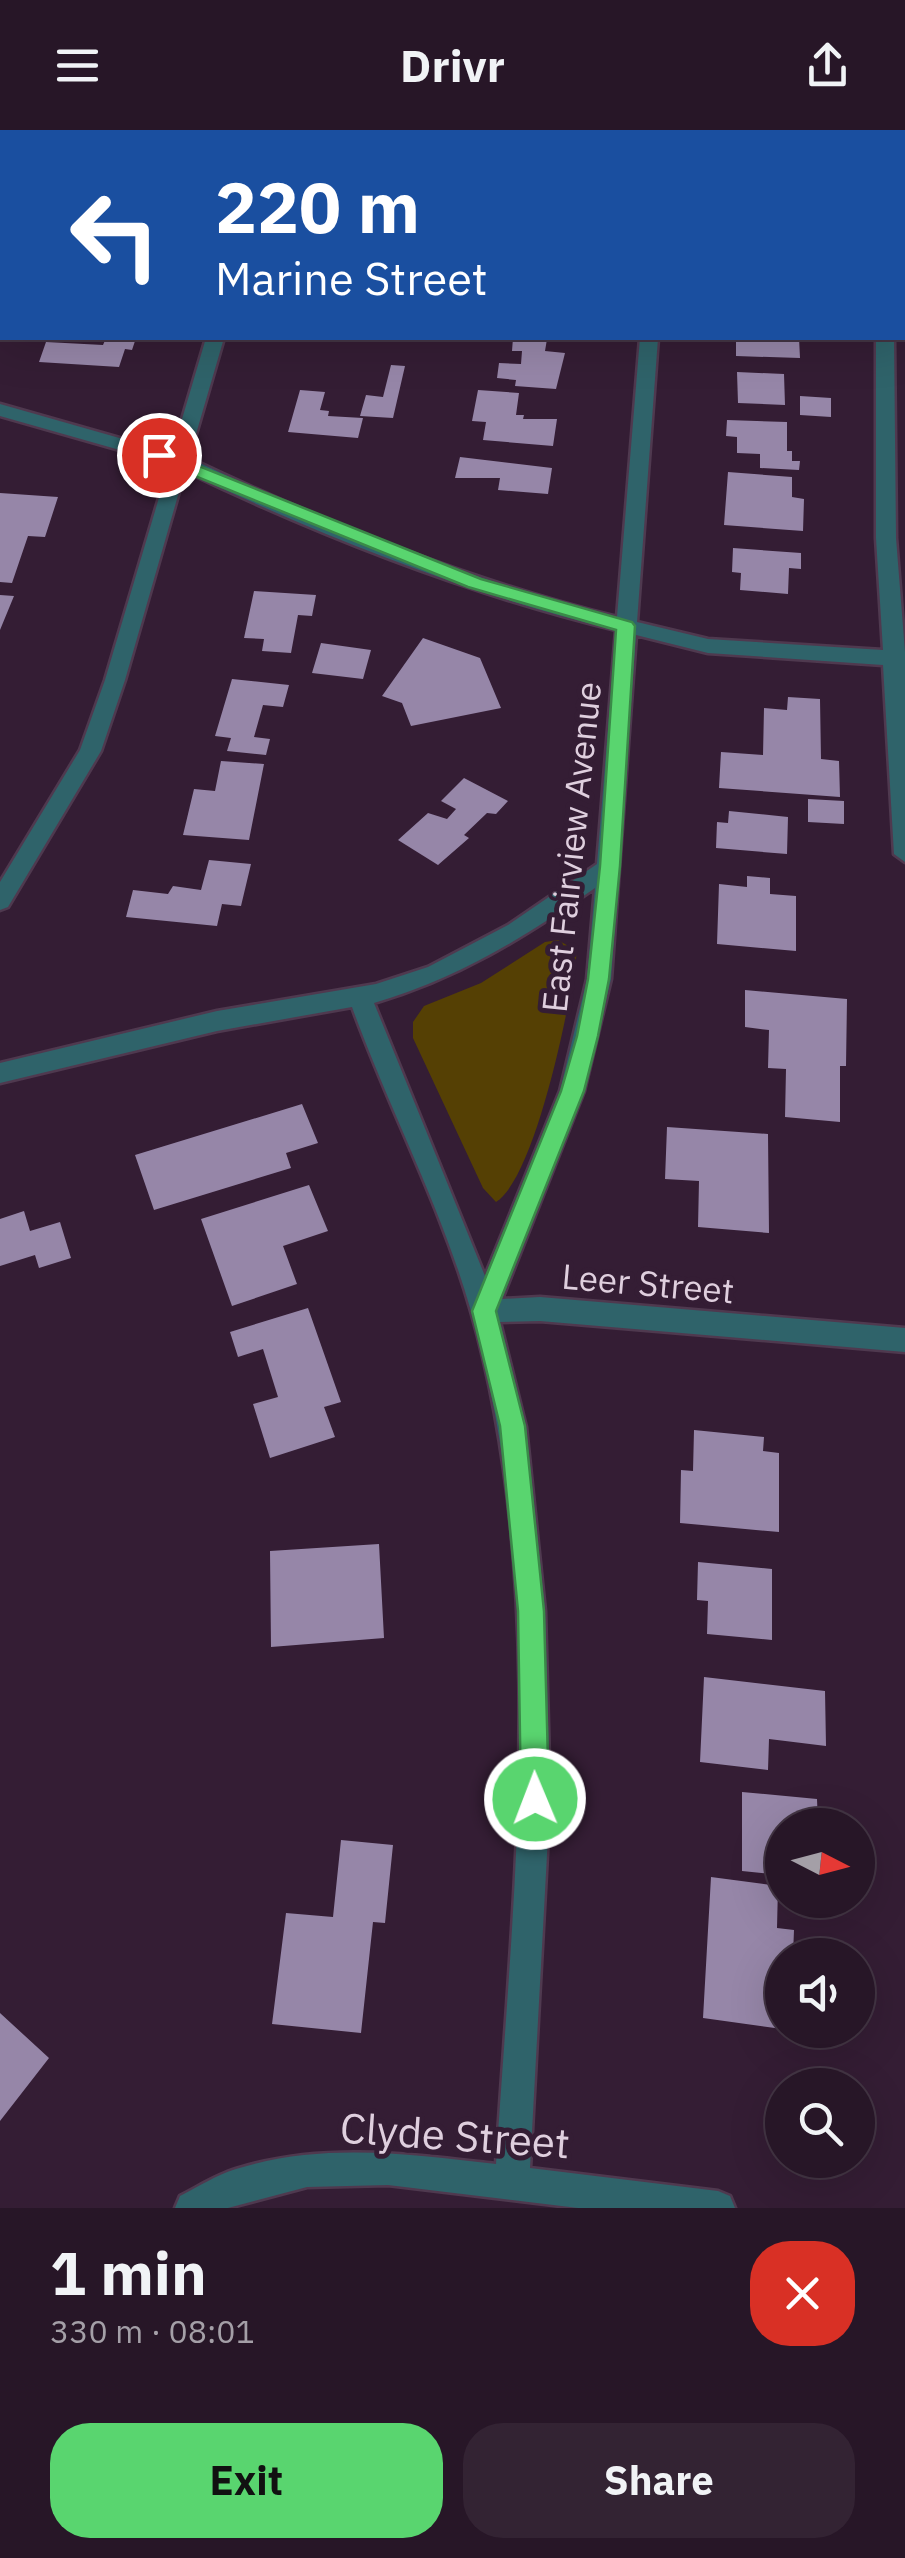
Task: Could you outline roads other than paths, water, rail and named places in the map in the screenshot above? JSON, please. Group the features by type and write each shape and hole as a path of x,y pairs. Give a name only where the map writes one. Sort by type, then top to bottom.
{"street":[{"path":"0,901 90,751 115,680 214,340"},
{"name":"East Fairview Avenue","path":"484,1311 572,1091 599,979 649,340"},
{"path":"885,340 894,448 905,854"},
{"path":"0,410 179,461 249,494 474,583 545,606 708,646 901,658"},
{"path":"0,1072 217,1021 360,996 436,974 474,956 610,866"},
{"path":"360,996 389,1080 441,1194 484,1311 512,1426 531,1611 535,1799 512,2180"},
{"name":"Leer Street","path":"484,1311 540,1309 905,1340"},
{"name":"Clyde Street","path":"192,2208 236,2186 306,2170 388,2168 512,2180 718,2208"}]}
